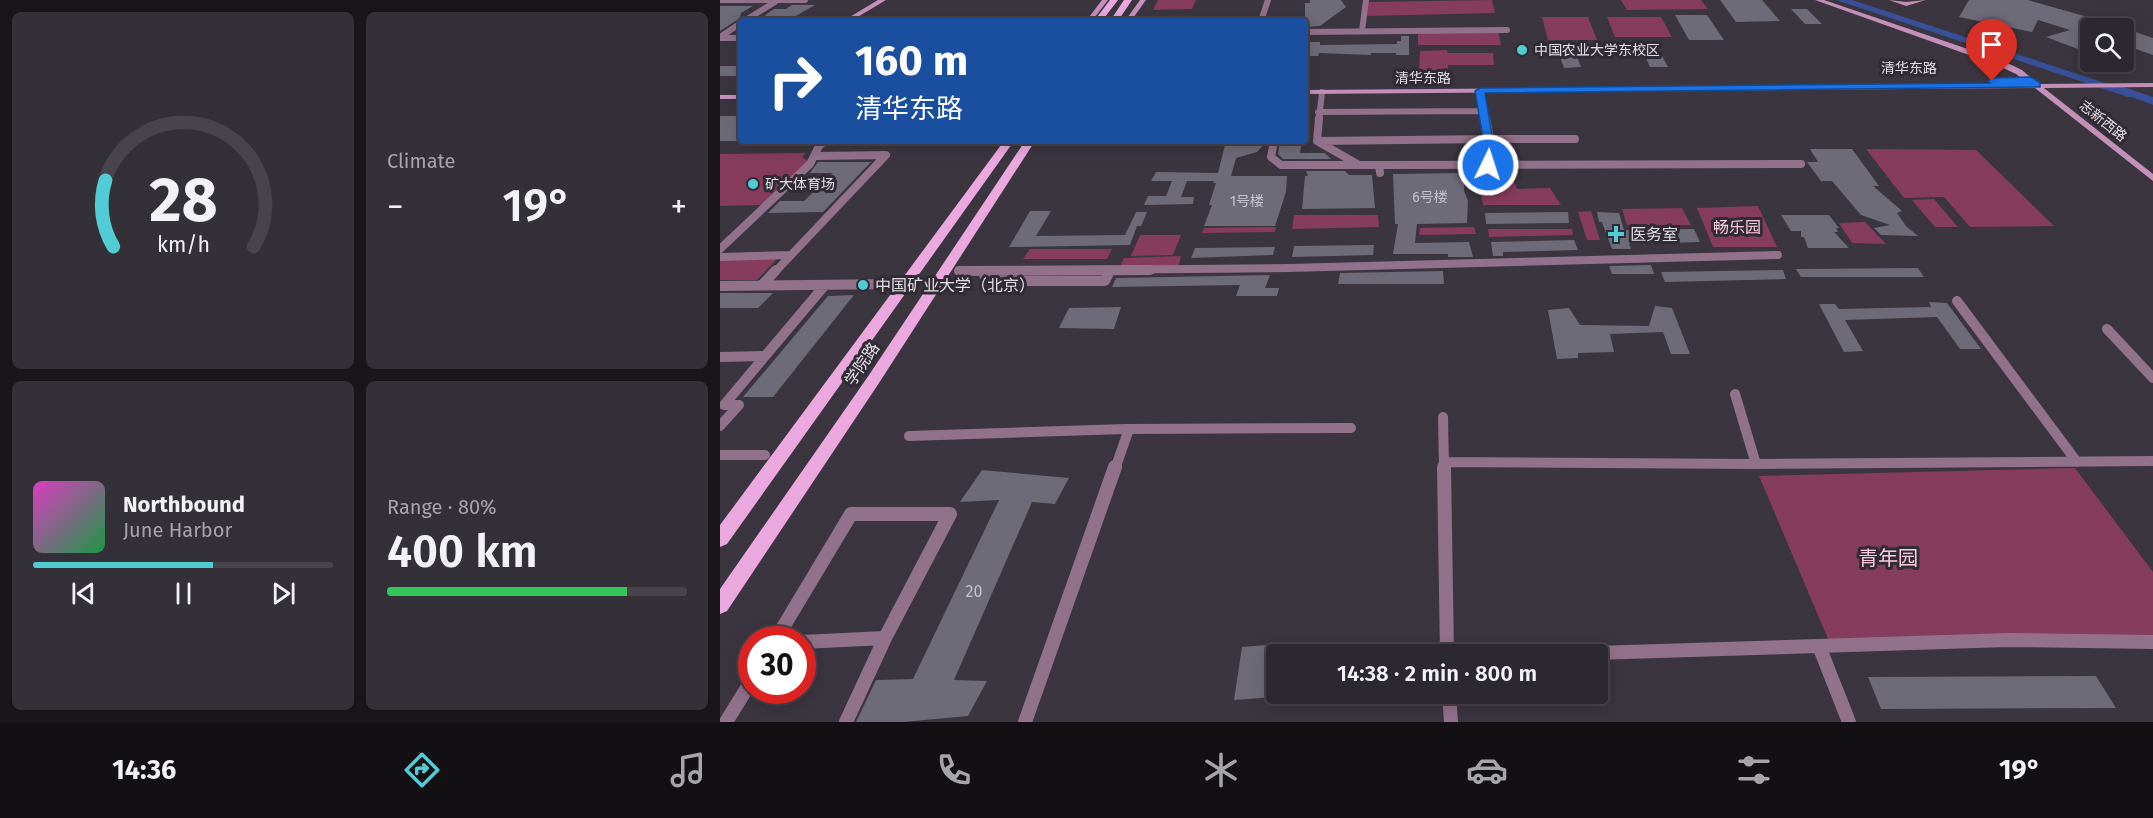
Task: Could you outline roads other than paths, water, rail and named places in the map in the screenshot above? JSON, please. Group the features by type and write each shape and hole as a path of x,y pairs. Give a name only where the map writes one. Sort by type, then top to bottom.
{"main road":[{"path":"851,18 883,0"},
{"path":"1091,18 1105,0"},
{"path":"1100,18 1113,0"},
{"path":"1116,18 1128,0"},
{"path":"1130,18 1143,0"},
{"name":"志新西路","path":"1818,0 2000,63 2034,82 2153,178"},
{"path":"1892,0 1906,4 1923,0"},
{"name":"清华东路","path":"1308,92 2153,79"},
{"name":"清华东路","path":"2034,82 2088,86 2153,85"},
{"name":"清华东路","path":"1308,87 1786,85"},
{"path":"720,90 738,91"},
{"path":"720,97 736,97"},
{"name":"学院路","path":"720,539 1007,144"},
{"name":"学院路","path":"720,605 929,295 965,250 1028,144"},
{"path":"948,215 965,201"},
{"path":"929,295 956,275"}],"street":[{"path":"720,0 805,0"},
{"path":"749,18 778,0"},
{"path":"1262,18 1268,0"},
{"path":"1362,31 1366,0"},
{"path":"720,37 738,25"},
{"path":"1308,32 1507,30"},
{"path":"720,37 738,38"},
{"path":"1480,91 1490,139 1492,165"},
{"path":"1317,141 1318,112 1322,92"},
{"path":"1318,112 1484,111"},
{"path":"1317,141 1575,139"},
{"path":"1317,141 1359,165"},
{"path":"720,249 810,164 821,144"},
{"path":"1273,144 1271,157 1281,165 1359,165 1379,169 1492,165 1801,164"},
{"path":"762,285 886,155 815,156"},
{"path":"720,257 790,255"},
{"path":"956,275 983,270 986,281 1105,281 1110,271 1778,255"},
{"path":"720,286 897,284"},
{"path":"720,426 738,405 724,405 825,285"},
{"path":"1957,300 2077,462"},
{"path":"2107,329 2153,378"},
{"path":"720,357 765,356"},
{"path":"1735,394 1756,464"},
{"path":"1443,417 1447,644"},
{"path":"909,436 1130,429 1352,428"},
{"path":"1025,722 1130,429"},
{"path":"720,455 765,455"},
{"path":"1444,462 1756,464 2153,461"},
{"path":"784,626 851,514 950,514 885,638 846,722"},
{"path":"816,641 885,638"},
{"path":"1608,653 2008,640 2153,642"},
{"path":"1819,646 1849,722"},
{"path":"726,722 738,703"},
{"path":"1450,704 1451,722"}],"water":[{"path":"1836,0 1852,0 2142,95 2128,97"}],"waterway":[{"path":"2115,87 2153,101"}],"place":[{"name":"中国农业大学东校区","path":"1522,50"},
{"name":"矿大体育场","path":"753,184"},
{"name":"医务室","path":"1616,234"},
{"name":"中国矿业大学（北京）","path":"863,285"}],"park label":[{"name":"畅乐园","path":"1737,227"},
{"name":"青年园","path":"1888,558"}]}
